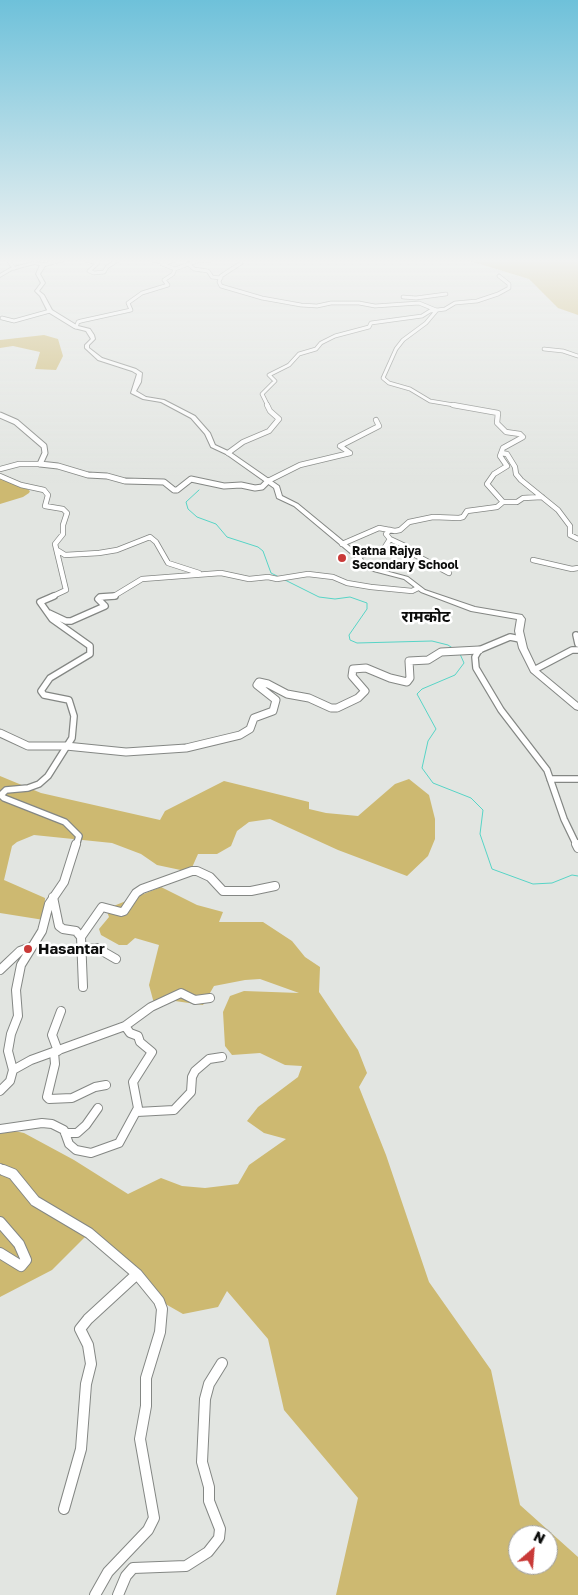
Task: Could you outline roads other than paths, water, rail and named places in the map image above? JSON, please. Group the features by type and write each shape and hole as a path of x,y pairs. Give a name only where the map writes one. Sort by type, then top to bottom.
{"main road":[{"path":"92,334 92,339 87,348 100,359 134,370 140,374 133,392 145,398 162,400 188,413 204,428 213,446 228,453 277,487 279,497 296,506 358,556 365,568 406,578 418,588 474,609 519,617 521,619 520,639 534,670 578,707"}],"street":[{"path":"228,453 243,442 269,431 279,419 270,411 262,394 275,381 269,375 290,365 299,354 316,350 321,342 344,334"},
{"path":"411,334 396,349 383,378 389,383 402,386 430,401 498,413 497,423 506,432 520,434 523,437 503,448 500,456 506,466 494,474 487,484 503,502"},
{"path":"544,349 563,351 578,356"},
{"path":"0,415 16,422 44,446 45,453 40,464"},
{"path":"0,469 19,464 58,466 88,475 107,476 125,481 164,482 174,490 179,489 185,482 191,480 224,486 241,485 255,488 262,487 268,481 300,465 350,453 340,446 379,426 376,420"},
{"path":"502,453 507,454 515,467 516,474 521,480 558,510 570,526 570,535 578,539"},
{"path":"0,476 21,485 44,490 48,495 45,506 63,509 67,513 63,525 63,534 55,544 66,590 40,602 52,619 90,646 90,654 50,678 41,691 44,695 69,700 74,716 72,738 48,776 40,784 28,788 6,790 1,795 4,798 65,822 79,836 64,882 48,904 42,932 31,947 17,978 18,1016 11,1034 8,1051 13,1070 10,1081 0,1091"},
{"path":"342,544 379,528 400,530 405,524 432,517 459,518 463,517 466,511 497,508 503,502 517,502 523,498 542,497"},
{"path":"390,530 386,534 390,539 405,546 404,549"},
{"path":"57,550 65,555 99,553 117,550 150,536 156,542 168,564 207,575"},
{"path":"383,550 390,539"},
{"path":"358,556 383,550 404,549 449,573"},
{"path":"533,560 572,569 578,568"},
{"path":"49,613 56,614 66,621 71,621 105,606 98,599 100,597 114,596 142,579 221,573 249,580 268,577 277,579 308,574 326,576 371,587 412,591 418,588"},
{"path":"576,635 578,644"},
{"path":"0,733 28,746 66,746 126,752 186,748 234,737 247,732 254,718 275,708 276,700 257,685 259,682 268,684 287,694 309,698 331,708 337,708 358,698 365,691 352,676 353,670 366,668 390,678 407,682 410,678 409,661 428,660 441,652 479,650 510,637 520,639"},
{"path":"479,650 475,656 475,662 480,677 500,710 536,752 550,779 564,819 578,848"},
{"path":"534,670 572,650 578,650"},
{"path":"550,779 578,779"},
{"path":"83,987 81,937 102,907 121,912 124,911 136,893 142,889 192,871 197,871 210,877 223,891 251,892 275,886"},
{"path":"53,895 59,926 63,929 76,930 81,937"},
{"path":"0,970 20,951 31,947"},
{"path":"82,950 97,948 116,959"},
{"path":"13,1070 31,1060 56,1052 78,1041 125,1026 151,1007 181,993 195,1000 210,998"},
{"path":"61,1011 52,1035 56,1052 47,1097 72,1098 95,1086 106,1085"},
{"path":"0,1129 42,1123 60,1127 65,1133 69,1144 76,1150 91,1152 103,1149 122,1140 138,1108 133,1082 152,1052 125,1026"},
{"path":"137,1112 174,1110 191,1092 192,1077 195,1071 209,1059 222,1057"},
{"path":"65,1133 77,1132 86,1125 98,1108"},
{"path":"0,1168 13,1174 35,1201 89,1233 113,1256 137,1274 159,1301 162,1309 160,1332 146,1378 146,1406 140,1438 154,1518 148,1530 108,1572 95,1595"},
{"path":"0,1222 19,1244 26,1260 21,1266 0,1253"},
{"path":"64,1509 81,1450 86,1384 91,1364 88,1345 80,1329 88,1319 137,1274"},
{"path":"118,1595 126,1576 133,1568 186,1566 208,1552 219,1538 220,1529 209,1501 202,1462 205,1398 209,1384 222,1363"}],"waterway":[{"path":"199,490 186,502 188,509 197,517 216,524 227,537 258,547 263,551 271,573 279,577"},
{"path":"285,580 319,597 335,599 350,597 367,603 367,609 349,635 350,640 357,643 432,641 448,645 454,649"},
{"path":"460,654 464,663 455,675 422,689 417,694 436,729 428,741 422,768 433,783 471,798 483,810 480,834 492,869 533,884 552,883 572,875 578,876"}],"place":[{"name":"Ratna Rajya Secondary School","path":"342,558"},
{"name":"Hasantar","path":"28,949"}],"district":[{"name":"रामकोट","path":"426,617"}]}
